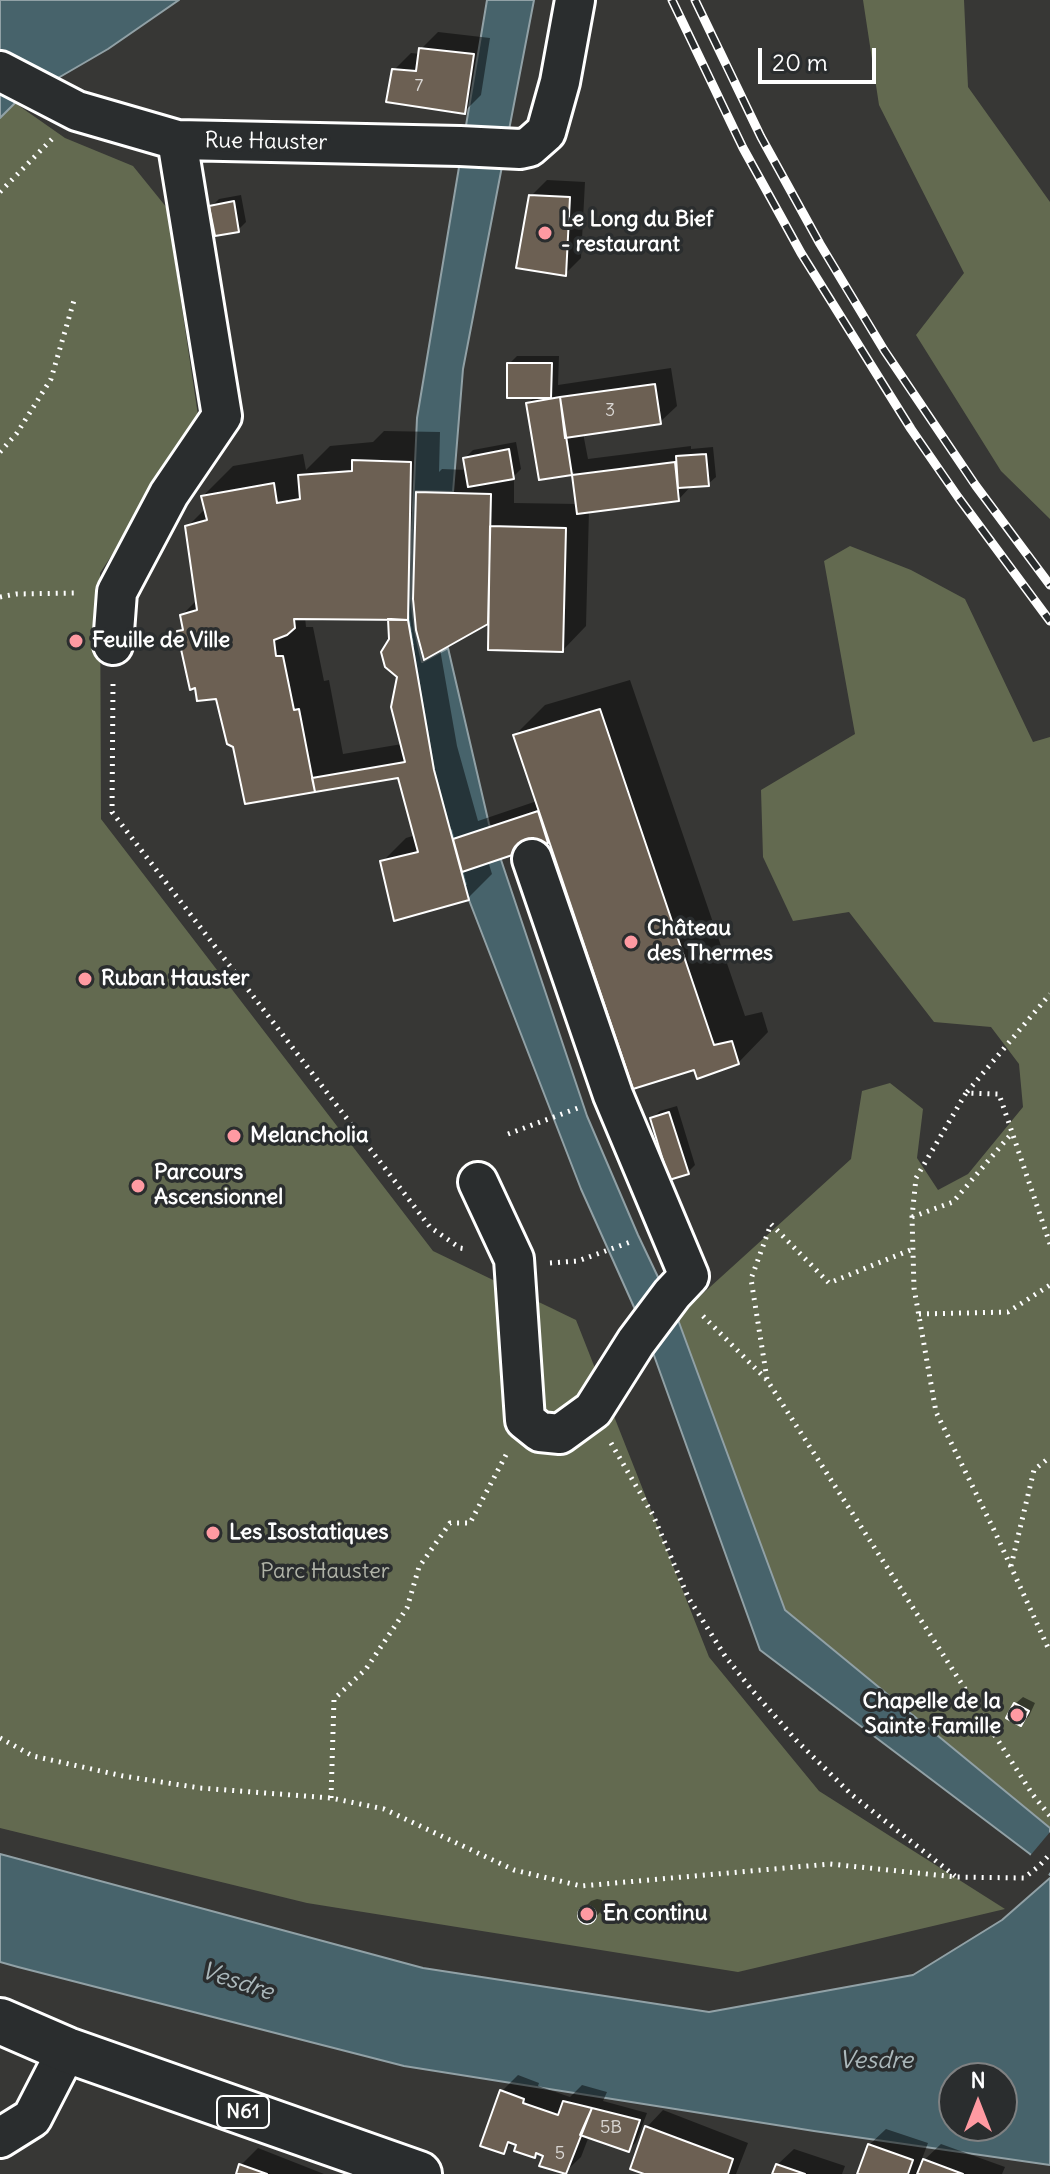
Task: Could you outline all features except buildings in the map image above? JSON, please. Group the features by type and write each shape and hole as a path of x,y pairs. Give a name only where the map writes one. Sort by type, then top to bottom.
{"main road":[{"name":"N61","path":"0,2021 67,2050 419,2174"}],"street":[{"name":"Rue Hauster","path":"0,71 67,105 177,140 529,147 546,132 560,82 575,0"},
{"path":"113,645 117,592 169,494 222,416 177,140"},
{"path":"478,1182 514,1259 525,1420 540,1432 560,1434 593,1410 636,1342 680,1285 532,859"},
{"path":"0,2138 32,2118 67,2050"}],"path":[{"path":"0,192 67,105"},
{"path":"0,452 17,433 51,379 75,297"},
{"path":"0,597 117,592"},
{"path":"113,645 112,812 430,1227 460,1248 547,1263 578,1261 645,1236"},
{"path":"1050,994 966,1093 916,1178 912,1217 914,1288 936,1412 1050,1652"},
{"path":"966,1093 999,1094 1050,1244"},
{"path":"508,1134 550,1118"},
{"path":"912,1217 953,1202 1012,1132"},
{"path":"767,1380 751,1279 771,1224 829,1283 913,1249"},
{"path":"680,1285 694,1307 767,1380 1033,1795 1050,1816"},
{"path":"919,1314 1008,1312 1050,1285"},
{"path":"593,1410 653,1515 688,1597 725,1656 796,1740 852,1795 956,1877"},
{"path":"331,1798 334,1699 366,1669 407,1608 419,1567 450,1523 470,1523 525,1420"},
{"path":"1011,1567 1034,1470 1050,1457"},
{"path":"0,1738 33,1756 123,1776 200,1788 331,1798 384,1809 514,1870 581,1886 830,1864 956,1877 1024,1878 1050,1854"}],"green space":[{"path":"863,0 964,0 968,87 1050,202 1050,519 1001,471 916,335 964,273 879,105"},
{"name":"Parc Hauster","path":"15,103 65,138 133,166 167,208 199,422 100,573 101,819 433,1251 576,1320 709,1657 819,1791 1005,1909 738,1972 307,1903 0,1828 0,118"},
{"path":"850,546 911,570 965,599 1033,742 1050,737 1050,1828 785,1610 677,1317 851,1159 862,1091 890,1083 923,1109 917,1158 938,1190 968,1174 1023,1107 1019,1064 991,1027 934,1022 849,912 793,921 763,857 761,790 855,734 824,561"}],"water":[{"path":"0,0 179,0 108,49 15,103 0,118"},
{"path":"487,0 534,0 463,369 453,492 416,491 411,599 422,662 448,648 489,824 587,1116 677,1317 785,1610 1050,1828 1050,1875 1030,1854 760,1650 647,1336 581,1189 469,900 434,770 408,620 417,418"},
{"name":"Vesdre","path":"0,1854 423,1968 709,2012 913,1975 1002,1920 1050,1878 1050,2165 404,2066 0,1962"}],"pier":[{"path":"1050,1832 1050,1872 1048,1875 1029,1857"}],"railway":[{"path":"672,0 743,148 801,253 911,429 1050,621"},
{"path":"695,0 761,137 820,244 884,350 976,486 1050,585"}],"place":[{"name":"Le Long du Bief - restaurant","path":"545,233"},
{"name":"Feuille de Ville","path":"76,641"},
{"name":"Château des Thermes","path":"631,942"},
{"name":"Ruban Hauster","path":"85,979"},
{"name":"Melancholia","path":"234,1136"},
{"name":"Parcours Ascensionnel","path":"138,1186"},
{"name":"Les Isostatiques","path":"213,1533"},
{"name":"Chapelle de la Sainte Famille","path":"1017,1715"},
{"name":"En continu","path":"587,1914"}]}
